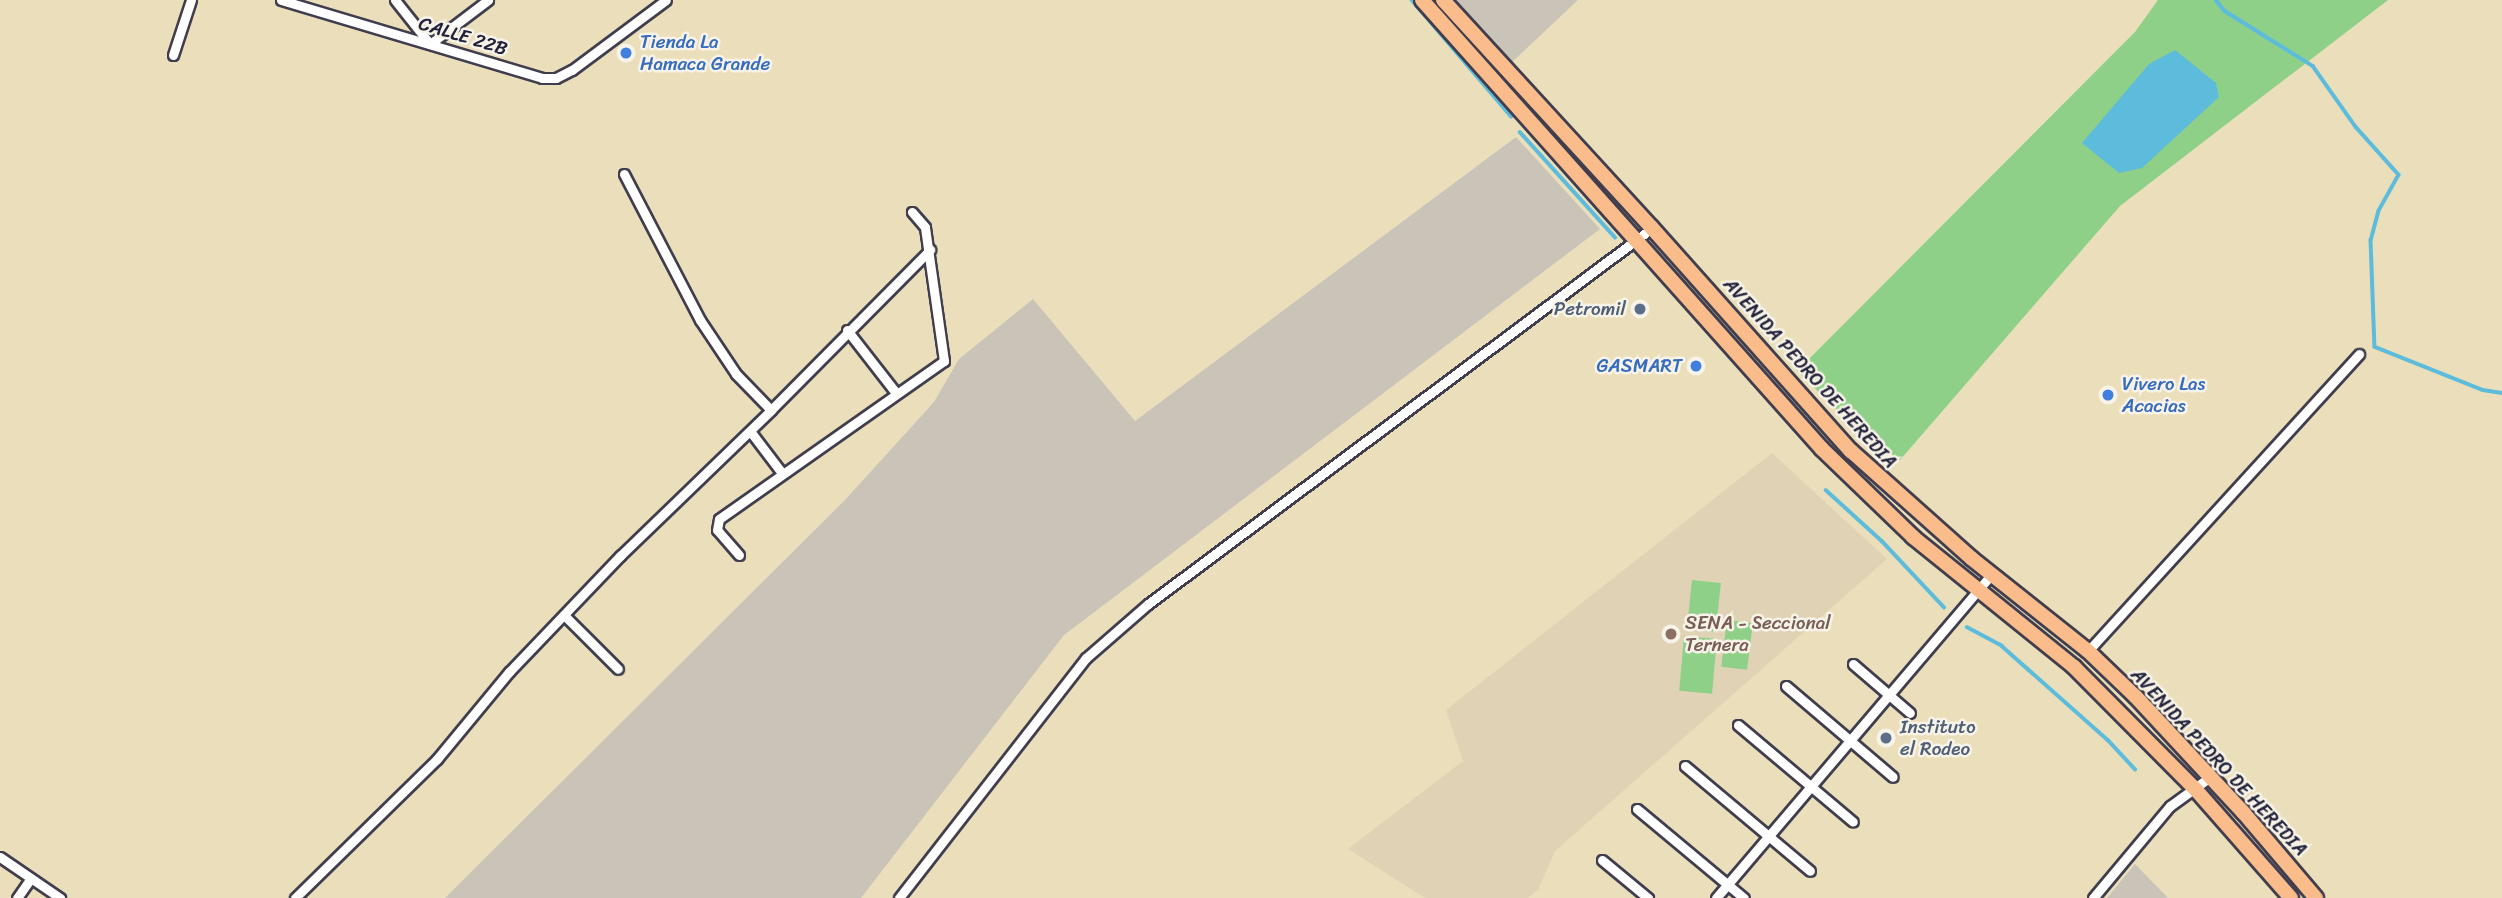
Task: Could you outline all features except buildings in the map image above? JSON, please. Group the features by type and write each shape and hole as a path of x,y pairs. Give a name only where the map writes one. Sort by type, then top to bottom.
{"highway":[{"name":"AVENIDA PEDRO DE HEREDIA","path":"1422,0 1638,239 1822,449 1913,537 2074,667 2196,790 2291,898"},
{"name":"AVENIDA PEDRO DE HEREDIA","path":"1443,0 1652,228 1851,452 1991,575 2088,651 2210,777 2316,898"}],"street":[{"path":"173,55 191,0"},
{"path":"395,0 430,44 488,0"},
{"name":"CALLE 22B","path":"287,1 542,78 556,78 572,70 666,0"},
{"path":"624,174 700,320 736,374 771,410"},
{"path":"739,555 716,530 719,519 944,361 930,250 925,227 912,212"},
{"path":"899,898 1086,658 1148,604 1652,228"},
{"path":"295,898 436,759 509,672 564,615 930,250"},
{"path":"847,330 897,393"},
{"path":"2088,651 2359,354"},
{"path":"750,431 782,473"},
{"path":"1716,898 1991,575"},
{"path":"564,615 618,669"},
{"path":"1853,664 1910,713"},
{"path":"1786,686 1893,777"},
{"path":"1738,725 1853,822"},
{"path":"1685,766 1810,871"},
{"path":"2093,898 2170,806 2196,790 2210,777"},
{"path":"1637,809 1744,898"},
{"path":"0,857 60,898"},
{"path":"1602,860 1648,898"},
{"path":"17,898 32,878"}],"shaded area":[{"path":"1453,0 1578,0 1511,63"},
{"path":"1516,137 1600,229 1064,635 861,898 445,898 845,500 934,402 959,359 1033,299 1135,421"},
{"name":"SENA - Seccional Ternera","path":"1772,453 1887,559 1555,851 1538,890 1528,898 1425,898 1348,849 1463,761 1446,710"},
{"path":"2135,864 2168,898 2107,898"}],"green space":[{"path":"2158,0 2388,0 2120,206 1900,460 1862,434 1797,371 2135,32"},
{"path":"1692,580 1721,583 1716,632 1687,629"},
{"path":"1727,620 1753,623 1747,670 1721,667"},
{"path":"1684,636 1717,639 1712,694 1679,691"}],"water":[{"path":"2175,50 2216,83 2219,97 2142,168 2119,173 2082,143 2149,64"}],"waterway":[{"path":"1412,0 1511,116"},
{"path":"2216,0 2225,11 2313,66 2356,127 2399,175 2379,211 2371,240 2375,347 2483,390 2502,393"},
{"path":"1520,132 1615,237"},
{"path":"1826,490 1882,541 1944,607"},
{"path":"1967,627 2002,646 2108,740 2135,769"}],"place":[{"name":"Tienda La Hamaca Grande","path":"626,53"},
{"name":"Petromil","path":"1640,309"},
{"name":"GASMART","path":"1696,366"},
{"name":"Vivero Las Acacias","path":"2108,395"},
{"name":"SENA - Seccional Ternera","path":"1671,634"},
{"name":"Instituto el Rodeo","path":"1886,738"}]}
